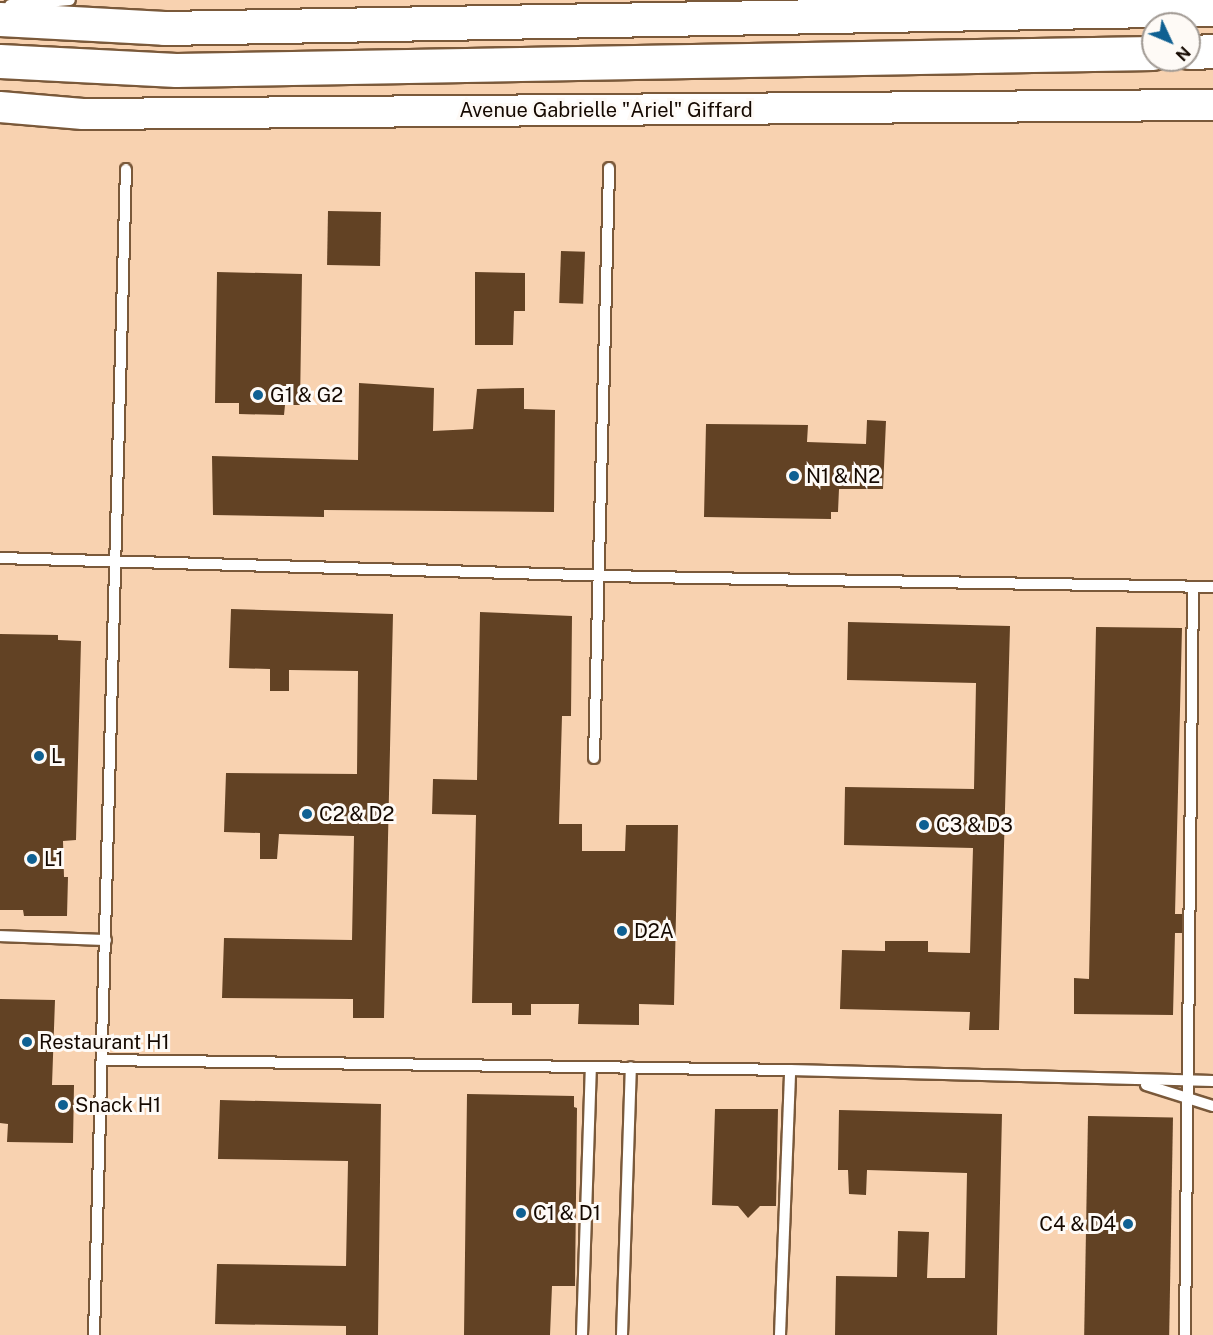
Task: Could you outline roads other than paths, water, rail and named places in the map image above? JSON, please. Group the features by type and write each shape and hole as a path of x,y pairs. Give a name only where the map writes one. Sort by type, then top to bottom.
{"highway":[{"path":"0,19 164,28 1213,9"},
{"path":"0,61 222,70 1141,53"}],"street":[{"name":"Avenue Gabrielle \"Ariel\" Giffard","path":"0,107 83,114 1213,105"}],"lane":[{"path":"0,5 70,0"},
{"path":"594,758 596,575 609,168"},
{"path":"94,1335 126,169"},
{"path":"0,558 596,575 1213,587"},
{"path":"1185,1335 1193,587"},
{"path":"0,936 106,940"},
{"path":"102,1060 790,1070 1134,1081 1213,1081"},
{"path":"622,1335 631,1067"},
{"path":"582,1335 591,1068"},
{"path":"780,1335 790,1070"},
{"path":"1134,1081 1213,1106"}],"place":[{"name":"G1 & G2","path":"258,395"},
{"name":"N1 & N2","path":"794,476"},
{"name":"L","path":"39,756"},
{"name":"C2 & D2","path":"307,814"},
{"name":"C3 & D3","path":"924,825"},
{"name":"L1","path":"32,859"},
{"name":"D2A","path":"622,931"},
{"name":"Restaurant H1","path":"27,1042"},
{"name":"Snack H1","path":"63,1105"},
{"name":"C1 & D1","path":"521,1213"},
{"name":"C4 & D4","path":"1128,1224"}]}
